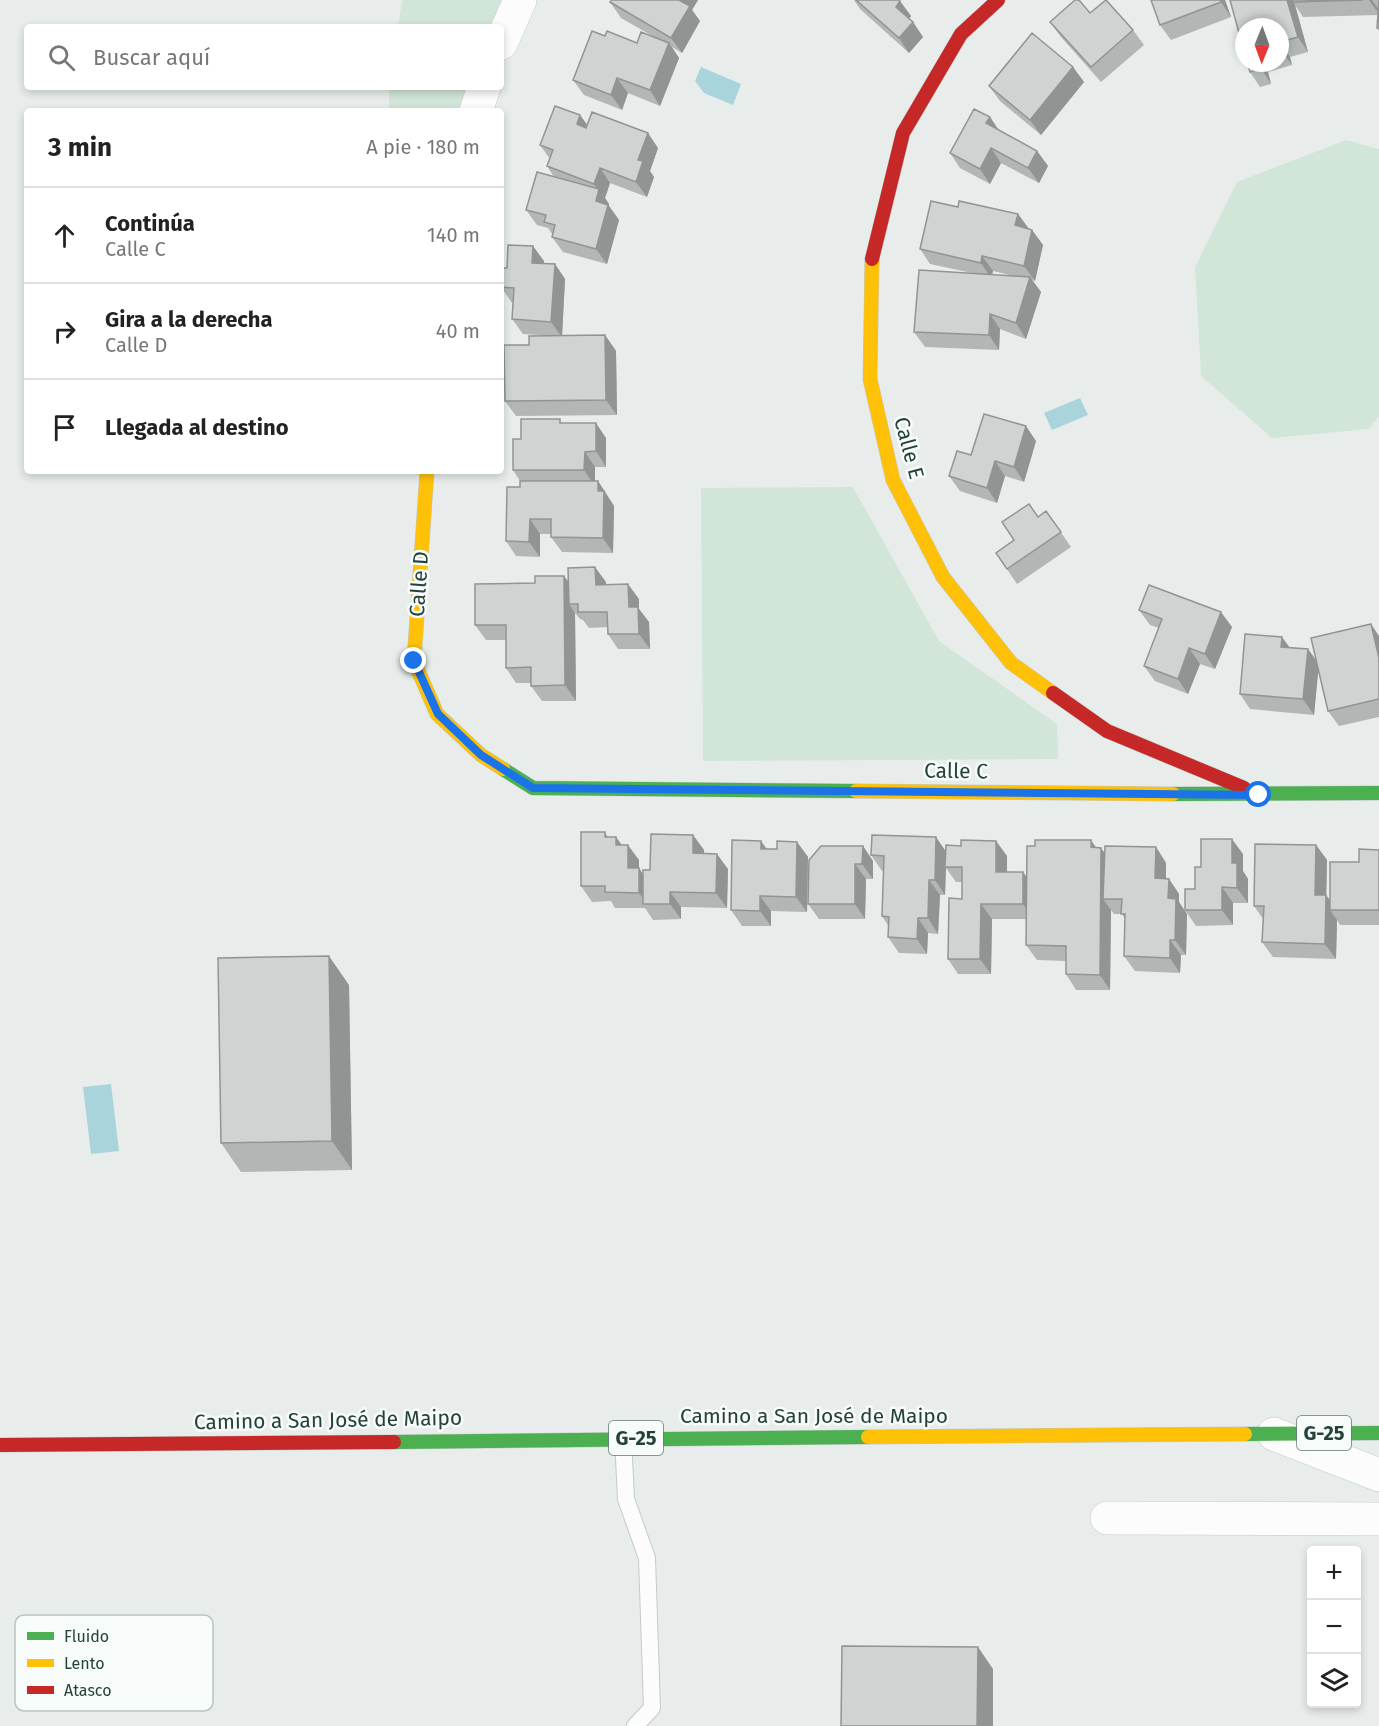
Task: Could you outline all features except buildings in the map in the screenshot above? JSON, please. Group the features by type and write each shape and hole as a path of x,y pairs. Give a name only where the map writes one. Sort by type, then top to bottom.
{"street":[{"path":"504,36 520,0"},
{"name":"Calle E","path":"998,0 961,34 903,134 872,261 870,379 893,480 943,577 1011,663 1107,731 1259,795"},
{"path":"477,108 483,90"},
{"name":"Calle D","path":"427,474 414,661 438,714 481,755 533,788"},
{"name":"Calle C","path":"533,788 1259,795 1379,793"},
{"path":"1273,1433 1379,1475"},
{"name":"Camino a San José de Maipo","path":"0,1445 1378,1433"},
{"path":"1107,1518 1379,1519"}],"lane":[{"path":"623,1438 626,1499 647,1558 652,1708 635,1726"}],"green space":[{"path":"402,0 501,0 493,24 398,24"},
{"path":"389,90 471,90 464,108 389,108"},
{"path":"1346,140 1379,149 1379,416 1369,429 1272,438 1201,376 1195,267 1237,182"},
{"path":"853,487 939,641 1057,724 1058,759 703,761 701,488"}],"water":[{"path":"701,67 741,84 733,105 704,93 695,81"},
{"path":"1080,398 1088,415 1052,430 1044,413"},
{"path":"111,1084 119,1151 91,1154 83,1087"}],"traffic: fast":[{"path":"503,769 533,788 856,791"},
{"path":"1173,794 1379,793"},
{"path":"1245,1434 1379,1433"},
{"path":"394,1442 868,1437"}],"traffic: slow":[{"path":"872,259 870,379 893,480 943,577 1011,663 1053,693"},
{"path":"427,474 414,661 437,714 481,755 503,769"},
{"path":"856,791 1173,794"},
{"path":"868,1437 1245,1434"}],"traffic: jam":[{"path":"872,259 903,133 961,34 998,0"},
{"path":"1053,693 1107,731 1244,788"},
{"path":"0,1445 394,1442"}],"route":[{"path":"414,661 438,714 481,755 533,788 1259,795"}]}
